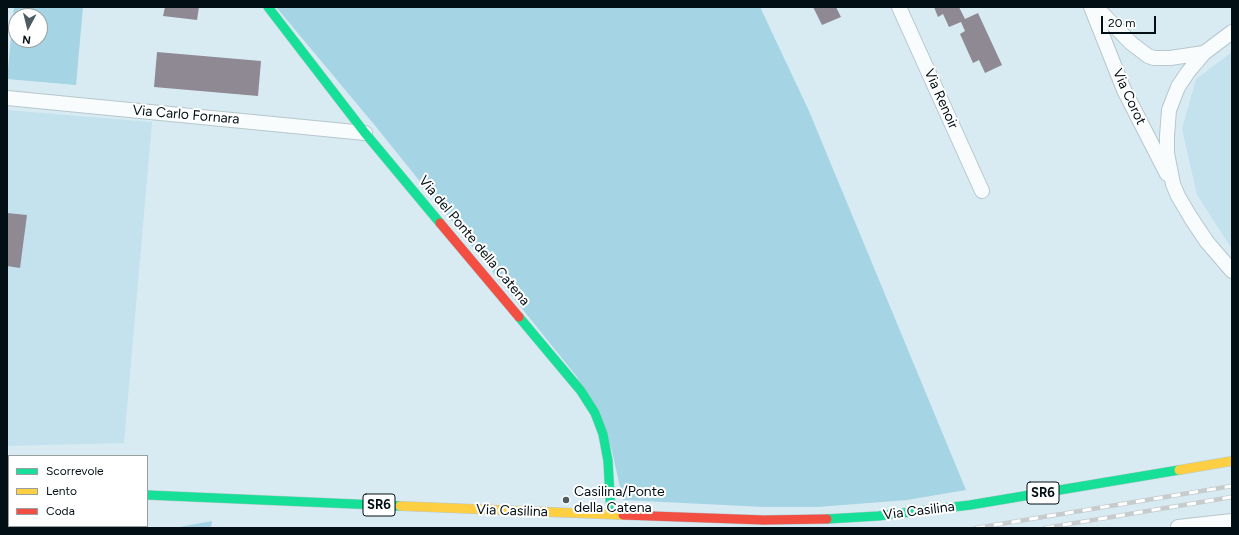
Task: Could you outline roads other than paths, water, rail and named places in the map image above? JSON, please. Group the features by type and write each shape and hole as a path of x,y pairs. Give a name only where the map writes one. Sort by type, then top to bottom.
{"main road":[{"name":"Via del Ponte della Catena","path":"268,7 365,132 586,398 597,418 604,440 608,461 611,514"},
{"name":"Via Casilina","path":"148,495 611,514 818,520 878,516 999,500 1232,460"}],"street":[{"name":"Via Renoir","path":"899,7 982,191"},
{"name":"Via Corot","path":"1091,7 1127,97 1173,184"},
{"path":"1096,7 1131,43 1148,56 1154,58 1170,58 1204,52"},
{"path":"1232,32 1204,52 1178,87 1169,110 1167,147 1173,184 1184,208 1212,250 1232,271"},
{"name":"Via Carlo Fornara","path":"7,98 365,132"},
{"path":"1178,527 1232,521"}],"railway":[{"path":"976,528 1232,486"},
{"path":"1045,528 1232,497"}],"place":[{"name":"Casilina/Ponte della Catena","path":"566,500"}]}
